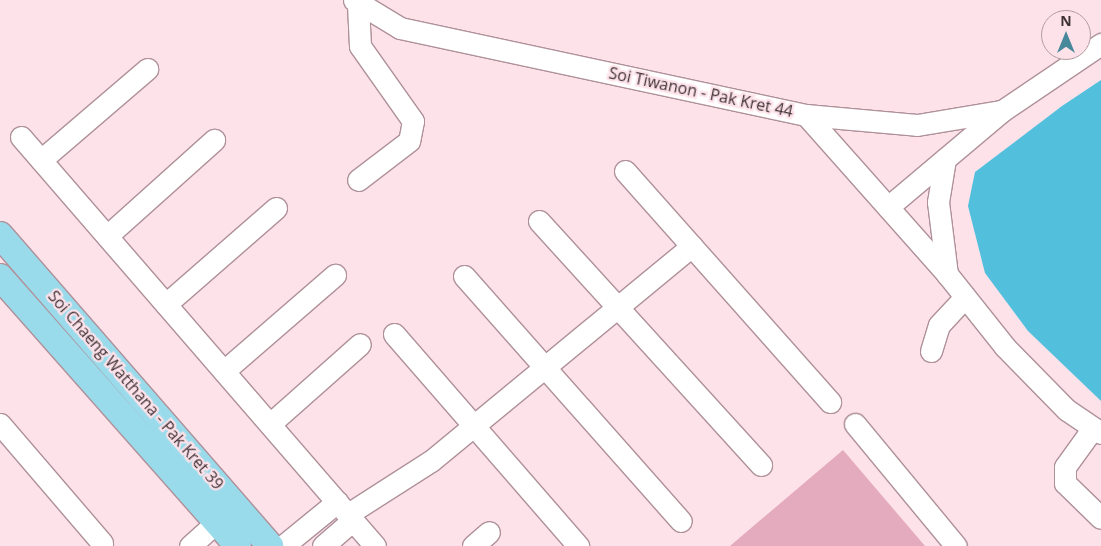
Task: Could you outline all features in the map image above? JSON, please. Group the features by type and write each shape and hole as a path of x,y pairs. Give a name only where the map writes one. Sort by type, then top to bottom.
{"main road":[{"name":"Soi Chaeng Watthana - Pak Kret 39","path":"0,235 227,513 238,546"},
{"name":"Soi Chaeng Watthana - Pak Kret 39","path":"0,277 227,513 270,546"}],"street":[{"name":"Soi Tiwanon - Pak Kret 44","path":"356,3 400,28 806,115 947,274 1005,347 1067,410 1097,430"},
{"path":"356,3 360,46 413,121 409,141 358,180"},
{"path":"888,207 1002,111 1101,44"},
{"path":"41,160 147,69"},
{"path":"806,115 917,125 1002,111"},
{"path":"21,137 375,546"},
{"path":"107,236 214,140"},
{"path":"945,159 938,202 947,274"},
{"path":"625,171 830,402"},
{"path":"166,304 276,208"},
{"path":"540,221 761,465"},
{"path":"283,546 346,512 431,461 692,246"},
{"path":"224,371 335,275"},
{"path":"464,276 682,521"},
{"path":"931,351 939,325 965,297"},
{"path":"394,334 578,546"},
{"path":"270,424 360,344"},
{"path":"0,424 102,543"},
{"path":"855,424 956,546"},
{"path":"1097,430 1065,467 1065,482 1101,518"},
{"path":"323,546 346,512"},
{"path":"190,546 227,513"},
{"path":"473,546 489,532"}],"shaded area":[{"path":"843,450 925,546 730,546"}],"water":[{"path":"1101,80 1101,401 1028,331 985,273 968,206 975,172 1062,106"}]}
